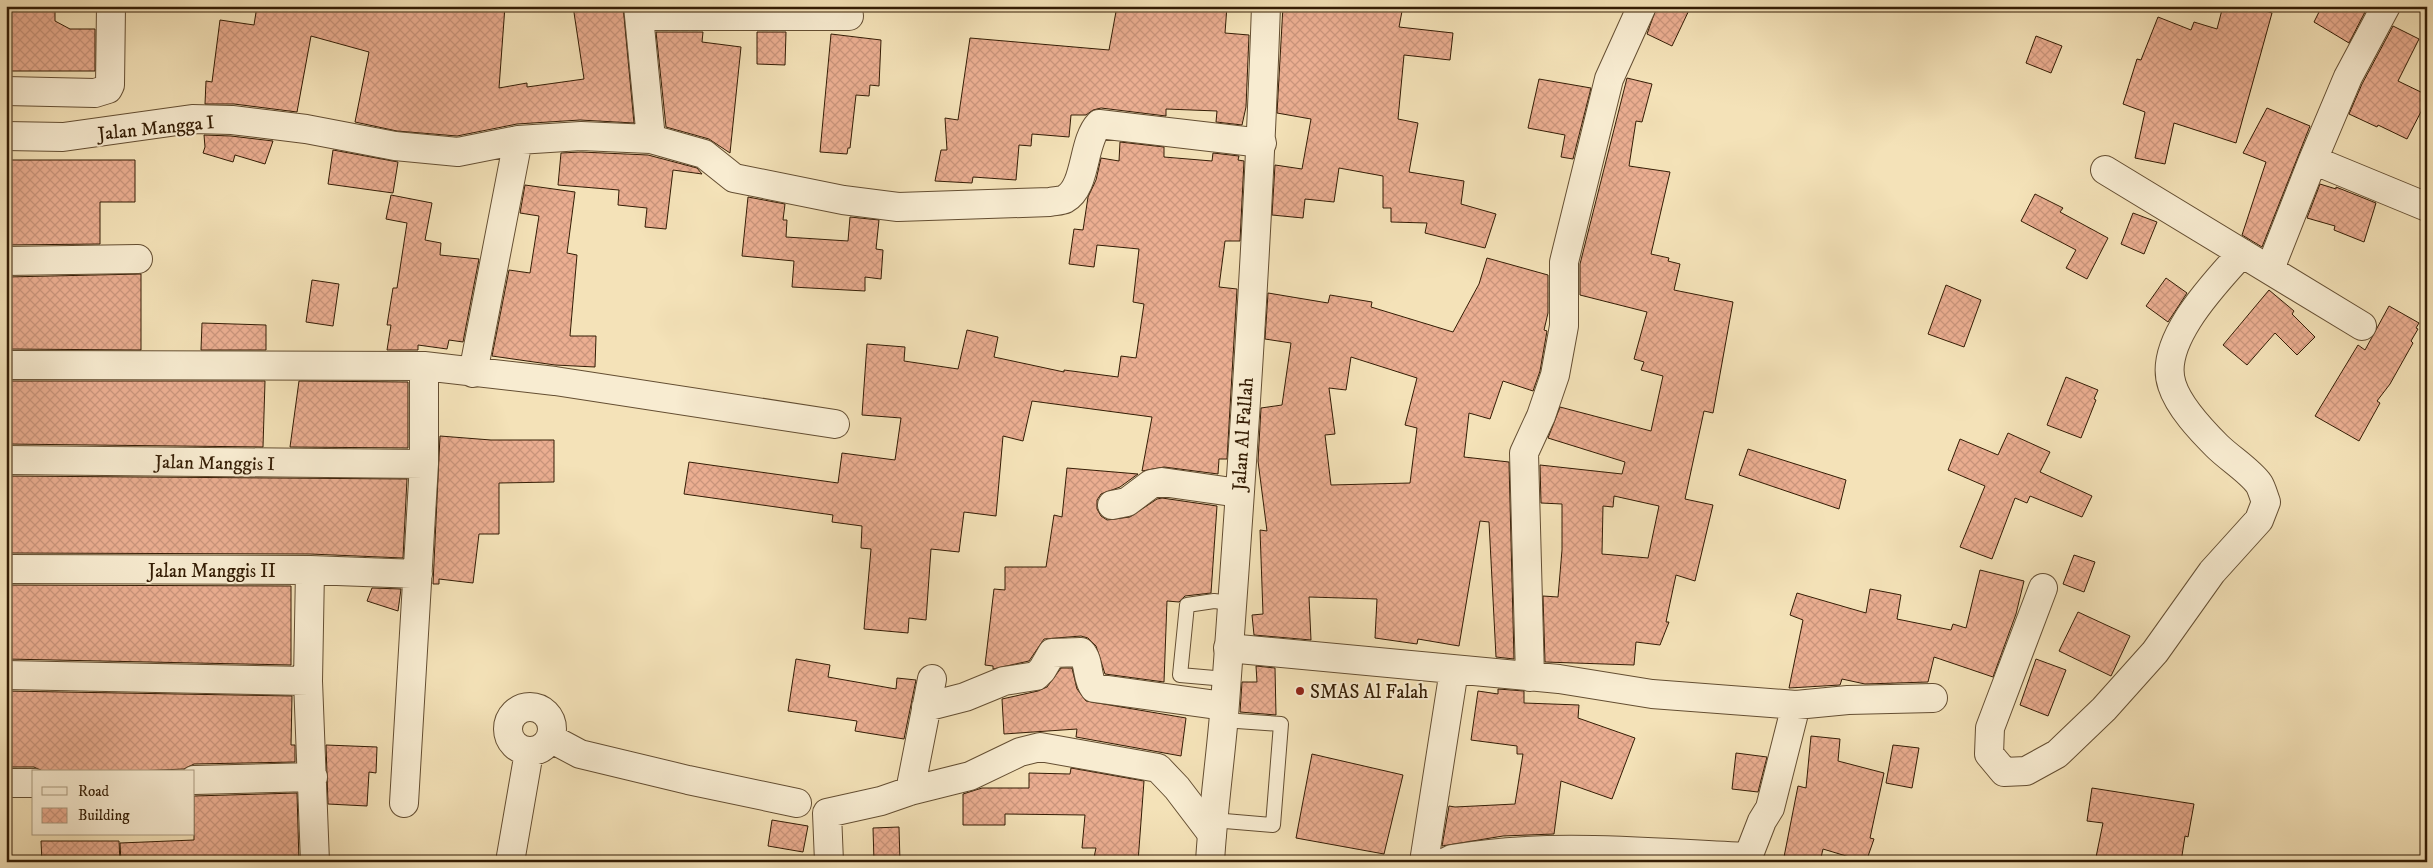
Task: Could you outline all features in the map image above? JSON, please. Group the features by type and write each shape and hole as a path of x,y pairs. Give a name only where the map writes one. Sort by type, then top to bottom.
{"street":[{"name":"Jalan Al Fallah","path":"1213,847 1262,143 1266,6"},
{"path":"1530,677 1524,452 1541,416 1555,375 1564,326 1564,262 1609,79 1642,6"},
{"path":"2270,269 2348,77 2386,6"},
{"path":"651,139 639,11 850,16"},
{"path":"6,91 103,92 110,85 111,18"},
{"name":"Jalan Mangga I","path":"6,136 63,137 192,119 232,120 306,129 395,146 458,152 518,140 581,136 651,139 704,154 734,178 843,200 898,207 1050,202 1065,199 1076,188 1092,131 1098,124 1262,143"},
{"path":"473,373 518,140"},
{"path":"2313,160 2427,207"},
{"path":"2105,170 2362,326"},
{"path":"2043,588 1990,728 1989,754 2004,772 2026,771 2057,754 2104,709 2155,652 2212,572 2259,520 2266,502 2259,484 2217,445 2197,422 2172,386 2169,370 2171,353 2192,313 2217,281 2242,254"},
{"path":"6,261 138,259"},
{"path":"6,365 424,366 473,373 554,380 835,424"},
{"path":"404,803 424,464 424,366"},
{"name":"Jalan Manggis I","path":"6,460 424,464"},
{"path":"1112,505 1127,502 1151,484 1162,482 1238,493"},
{"name":"Jalan Manggis II","path":"6,569 310,570 418,574"},
{"path":"310,570 308,681 315,862"},
{"path":"1228,648 1530,677 1652,694 1796,705 1848,700 1933,698"},
{"path":"926,707 965,697 1004,681 1036,676 1052,653 1061,652 1081,652 1085,656 1090,684 1094,688 1224,701"},
{"path":"1424,862 1454,670"},
{"path":"6,676 308,681"},
{"path":"910,791 932,679"},
{"path":"1446,862 1452,859 1497,853 1567,849 1749,859 1762,821 1770,808 1796,705"},
{"path":"510,862 540,745 796,803"},
{"path":"830,862 827,812 881,802 910,791 970,776 1020,752 1040,747 1158,768 1177,788 1213,847"},
{"path":"195,780 312,777"},
{"path":"6,783 32,783"}],"lane":[{"path":"1213,847 1273,824 1281,724 1224,701 1180,675 1187,605 1214,602 1231,603"}],"building":[{"path":"6,6 55,6 55,21 70,29 95,29 95,71 6,71"},
{"path":"257,6 505,6 499,88 527,83 527,87 584,79 573,6 623,6 634,123 580,120 517,124 457,136 397,131 355,122 369,52 311,36 297,112 234,104 205,104 206,81 212,82 220,20 254,25"},
{"path":"1117,6 1227,6 1225,33 1249,35 1246,107 1242,125 1216,122 1217,111 1166,109 1166,116 1101,108 1093,110 1086,115 1071,115 1069,137 1032,134 1031,146 1019,145 1016,180 973,177 972,183 935,181 941,150 947,150 945,118 958,120 970,38 1109,50"},
{"path":"1283,6 1352,6 1376,11 1376,6 1403,6 1399,27 1453,33 1450,60 1404,55 1398,119 1418,123 1409,172 1464,181 1461,204 1496,214 1485,248 1425,233 1427,223 1391,222 1391,208 1383,208 1383,176 1339,168 1334,202 1305,199 1303,218 1272,215 1275,165 1302,169 1311,119 1277,113"},
{"path":"1657,6 1691,6 1672,46 1647,34"},
{"path":"2223,6 2248,6 2272,13 2236,143 2174,123 2165,164 2135,158 2145,112 2123,104 2137,59 2141,60 2158,17 2191,30 2194,22 2217,29"},
{"path":"2322,6 2353,6 2365,12 2349,43 2314,22"},
{"path":"2393,26 2419,39 2398,81 2427,95 2427,100 2407,139 2349,114 2362,84"},
{"path":"656,32 703,32 702,42 741,47 730,153 709,139 666,127"},
{"path":"757,32 786,32 785,65 757,64"},
{"path":"831,34 881,40 879,86 870,85 869,96 856,95 850,148 848,148 847,154 820,152"},
{"path":"2036,36 2062,46 2051,73 2026,63"},
{"path":"1627,78 1652,84 1642,122 1636,121 1629,166 1670,172 1651,254 1669,258 1668,261 1680,264 1674,290 1733,302 1713,413 1704,411 1685,499 1713,505 1695,581 1676,575 1666,622 1669,622 1660,645 1636,642 1634,665 1545,662 1543,596 1558,597 1562,550 1562,504 1541,503 1540,465 1622,474 1625,462 1548,438 1560,407 1651,431 1663,376 1641,370 1644,362 1634,359 1647,312 1580,295 1580,264","holes":["1614,496 1659,506 1648,558 1602,554 1603,506 1613,507"]},
{"path":"1539,79 1591,88 1573,159 1561,157 1565,135 1528,128"},
{"path":"2267,108 2310,126 2262,247 2242,235 2266,162 2243,153"},
{"path":"204,135 273,141 265,164 235,155 233,162 203,153 205,147"},
{"path":"1120,142 1164,147 1164,157 1212,161 1213,153 1239,156 1238,160 1244,161 1240,241 1225,241 1219,287 1237,289 1227,459 1219,459 1218,474 1164,467 1142,471 1152,417 1032,401 1023,441 1003,436 996,516 964,512 959,552 931,549 926,620 909,618 908,633 864,629 871,549 861,548 862,526 832,522 833,515 684,494 689,462 838,483 842,453 895,460 901,418 862,415 867,344 905,347 904,361 958,369 967,330 998,337 994,357 1064,372 1064,370 1118,377 1121,356 1136,358 1144,304 1133,302 1139,249 1097,245 1094,267 1069,264 1074,229 1083,230 1088,197 1096,180 1101,158 1119,161"},
{"path":"333,150 398,162 393,193 328,184"},
{"path":"561,153 648,155 697,168 702,174 673,170 666,229 645,227 647,208 618,205 619,190 558,185"},
{"path":"6,160 135,160 135,202 100,202 100,244 6,245"},
{"path":"2320,184 2336,189 2336,187 2376,203 2364,242 2334,230 2335,226 2307,218"},
{"path":"525,185 575,192 567,253 577,255 570,336 596,336 595,367 555,365 492,356 509,270 530,273 539,216 520,213"},
{"path":"2035,194 2063,208 2060,212 2108,238 2087,279 2066,268 2076,250 2021,221"},
{"path":"391,195 432,203 425,240 441,243 440,255 479,259 463,342 449,340 447,349 418,345 418,350 387,350 391,325 387,325 393,288 397,288 407,223 386,219"},
{"path":"748,197 785,204 783,220 787,220 786,237 848,241 850,217 879,220 876,249 883,250 881,279 865,277 865,291 792,287 794,261 742,256"},
{"path":"2133,213 2157,222 2144,254 2121,244"},
{"path":"1487,258 1548,275 1548,313 1544,330 1547,331 1540,371 1533,391 1503,381 1490,419 1469,413 1464,457 1509,462 1514,659 1496,657 1489,522 1480,521 1459,646 1418,639 1417,644 1375,638 1377,599 1309,597 1311,640 1254,635 1252,615 1263,614 1260,530 1267,531 1258,461 1261,408 1282,405 1291,343 1265,339 1268,293 1328,303 1330,295 1372,302 1371,307 1453,332 1479,284","holes":["1351,357 1417,378 1405,425 1417,428 1410,483 1331,485 1325,435 1335,434 1329,388 1346,390"]},
{"path":"141,274 141,350 6,349 6,277"},
{"path":"2166,278 2187,293 2168,322 2146,306"},
{"path":"312,280 339,284 333,326 306,322"},
{"path":"1946,285 1981,300 1964,347 1928,334"},
{"path":"2269,290 2294,311 2292,314 2315,337 2297,355 2275,333 2247,365 2223,345"},
{"path":"2389,306 2419,323 2416,328 2418,329 2411,341 2413,343 2390,384 2377,401 2380,403 2359,441 2315,416 2358,345 2365,350"},
{"path":"202,323 266,325 266,350 201,350"},
{"path":"2066,377 2098,390 2081,438 2047,425"},
{"path":"6,381 265,381 263,447 6,444"},
{"path":"299,381 408,382 408,448 290,447"},
{"path":"2008,433 2050,452 2040,472 2092,496 2082,517 2030,496 2027,503 2015,498 1992,559 1960,547 1985,486 1948,470 1960,439 1998,455"},
{"path":"440,436 491,440 554,440 554,482 499,483 499,534 479,534 473,583 439,579 439,584 433,584"},
{"path":"1748,449 1846,480 1839,509 1739,475"},
{"path":"1067,468 1138,474 1120,487 1101,494 1097,500 1097,509 1101,516 1107,520 1130,517 1157,499 1162,498 1217,506 1211,593 1185,596 1179,602 1167,601 1164,682 1105,674 1096,646 1088,638 1081,636 1044,639 1029,661 993,669 993,666 985,665 994,589 1005,590 1005,567 1046,567 1054,515 1062,517"},
{"path":"6,476 407,479 403,558 310,554 6,553"},
{"path":"2074,555 2095,562 2084,592 2063,584"},
{"path":"1980,570 2024,581 2016,614 1993,677 1934,657 1928,682 1865,684 1842,679 1840,685 1789,688 1803,620 1790,615 1797,593 1866,613 1870,589 1901,595 1897,619 1951,630 1953,624 1966,628"},
{"path":"6,585 291,586 291,665 6,659"},
{"path":"372,588 401,589 398,611 367,601"},
{"path":"2078,612 2130,636 2111,676 2059,651"},
{"path":"796,659 830,665 828,677 896,689 897,678 916,680 904,739 855,731 857,721 788,711"},
{"path":"2036,659 2066,670 2048,716 2020,705"},
{"path":"1256,666 1275,668 1276,715 1240,712 1242,682 1257,682"},
{"path":"1061,668 1072,668 1077,689 1086,701 1186,718 1181,756 1076,737 1077,729 1004,734 1002,699 1038,691 1047,687"},
{"path":"1498,689 1524,691 1524,703 1579,705 1578,718 1635,738 1612,799 1561,781 1554,834 1503,836 1442,846 1449,806 1515,804 1523,754 1517,754 1517,746 1471,740 1478,691 1498,694"},
{"path":"6,691 292,696 291,745 295,745 295,762 194,764 184,769 160,770 40,770 34,767 6,767"},
{"path":"1811,736 1840,739 1838,761 1884,773 1870,838 1874,839 1866,862 1823,849 1820,862 1783,862 1798,786 1806,788"},
{"path":"326,745 377,747 376,773 369,772 367,806 328,804"},
{"path":"1893,745 1919,748 1912,788 1886,783"},
{"path":"1736,753 1767,757 1758,792 1732,789"},
{"path":"1312,754 1403,775 1384,854 1296,838"},
{"path":"1071,768 1144,781 1138,862 1093,862 1096,848 1082,848 1085,815 1005,814 1005,825 963,825 963,794 982,788 1029,788 1029,773 1070,774"},
{"path":"2092,788 2194,804 2188,837 2185,836 2181,862 2095,862 2103,823 2087,821"},
{"path":"297,793 299,862 121,862 120,843 194,840 195,796"},
{"path":"772,820 808,826 803,852 768,846"},
{"path":"899,827 900,862 874,862 873,828"},
{"path":"41,841 119,841 120,862 42,862"}],"place":[{"name":"SMAS Al Falah","path":"1300,691"}]}
